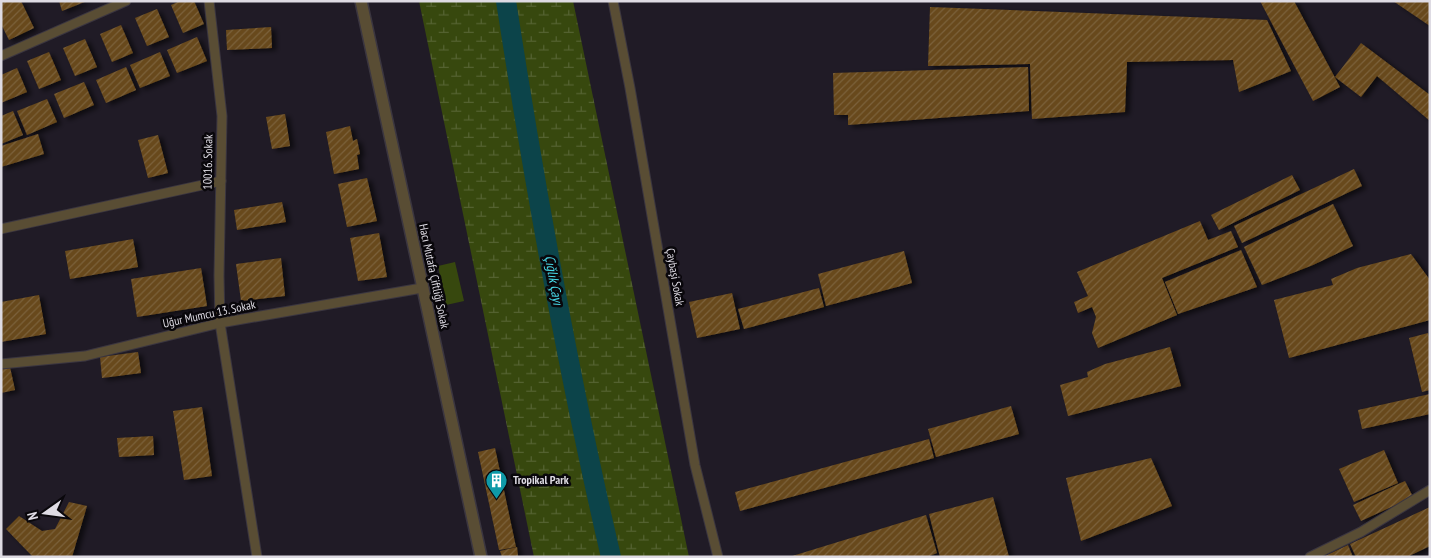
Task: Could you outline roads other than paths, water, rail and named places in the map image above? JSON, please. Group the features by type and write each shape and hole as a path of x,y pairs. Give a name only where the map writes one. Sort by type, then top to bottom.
{"street":[{"path":"1,56 126,1"},
{"name":"10016. Sokak","path":"209,1 222,116 220,323 256,557"},
{"name":"Hacı Mutafa Çiftliği Sokak","path":"361,1 481,557"},
{"name":"Çaybaşi Sokak","path":"613,1 630,88 695,464 718,557"},
{"path":"1,229 221,181"},
{"name":"Uğur Mumcu 13. Sokak","path":"1,364 85,356 220,323 422,288"},
{"path":"1310,557 1361,532 1430,490"}],"waterway":[{"name":"Çığlık Çayı","path":"506,1 553,280 595,488 611,557"}],"place":[{"name":"Tropikal Park","path":"497,499"}]}
